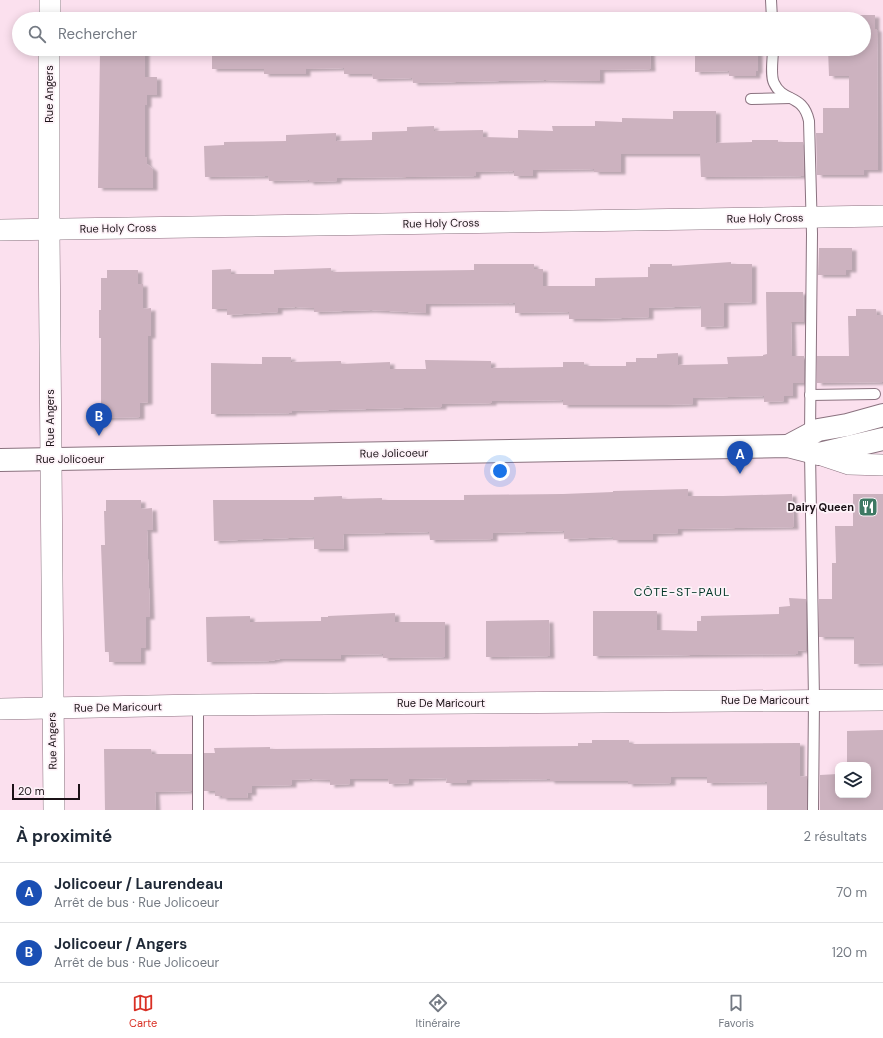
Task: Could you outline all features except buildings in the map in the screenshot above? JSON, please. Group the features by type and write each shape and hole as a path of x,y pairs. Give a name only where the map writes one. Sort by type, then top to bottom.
{"street":[{"path":"50,0 50,12"},
{"name":"Rue Angers","path":"49,56 48,229 54,810"},
{"name":"Rue Holy Cross","path":"0,230 883,216"},
{"name":"Rue Jolicoeur","path":"813,446 818,430 847,425 883,415"},
{"name":"Rue Jolicoeur","path":"0,460 813,446 883,439"},
{"path":"813,446 849,464 883,465"},
{"name":"Rue De Maricourt","path":"0,709 198,705 883,700"}],"lane":[{"path":"771,0 772,12"},
{"path":"773,56 774,83 780,92 803,105 809,121 811,217 810,395 813,446 813,810"},
{"path":"751,99 790,98"},
{"path":"810,395 875,394"},
{"path":"198,705 198,810"}],"place":[{"name":"Jolicoeur / Angers","path":"99,436"},
{"name":"Jolicoeur / Laurendeau","path":"740,474"},
{"name":"Dairy Queen","path":"868,507"}],"district":[{"name":"CÔTE-ST-PAUL","path":"682,592"}]}
